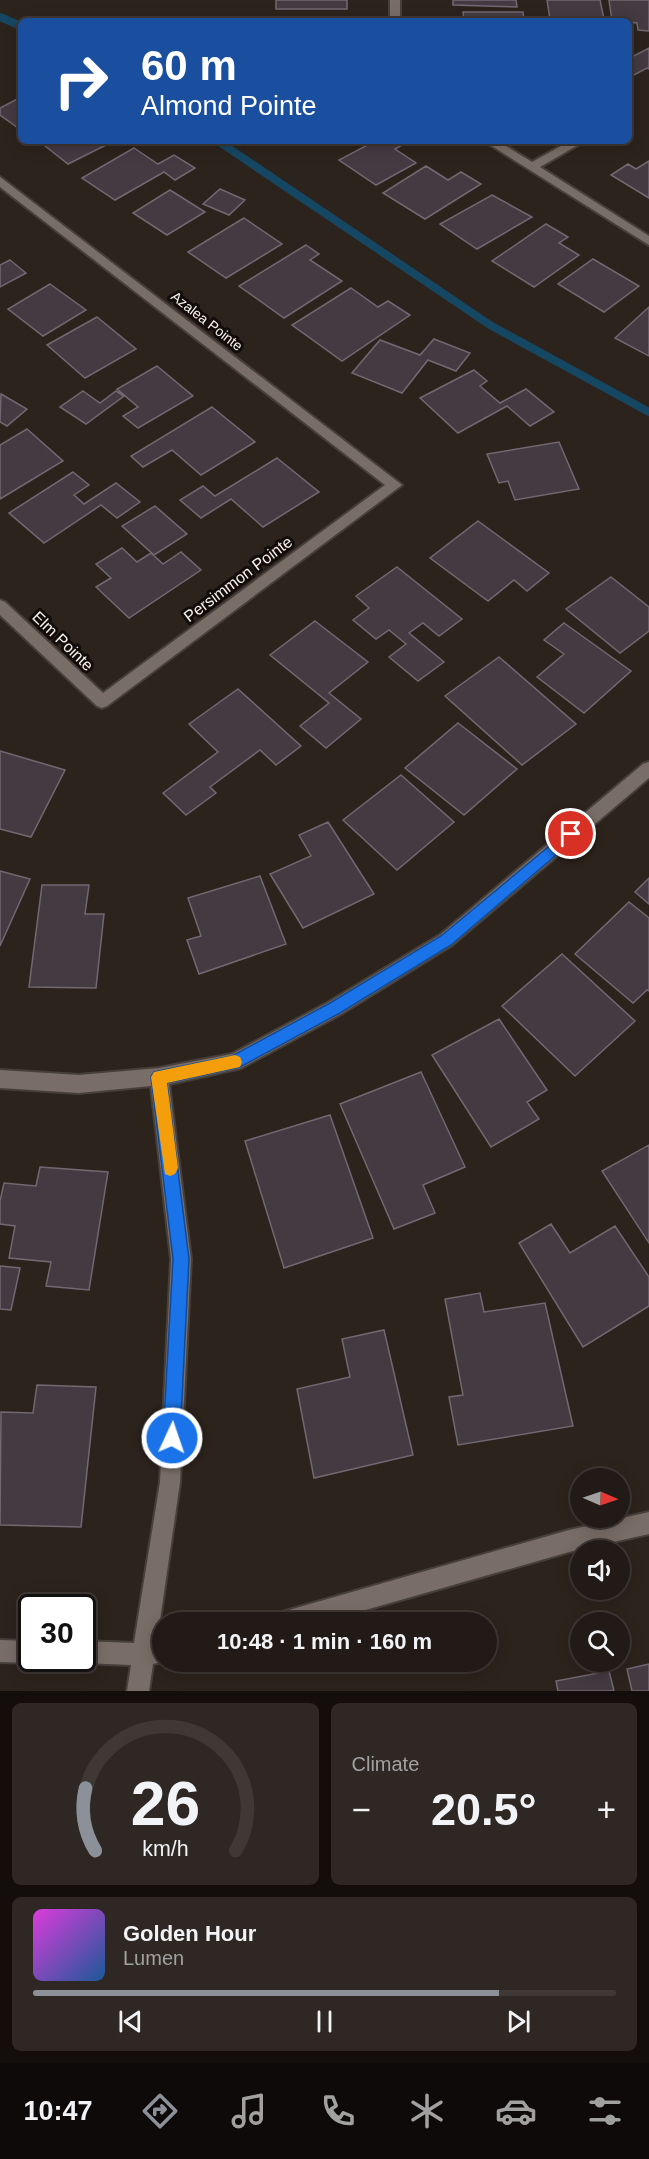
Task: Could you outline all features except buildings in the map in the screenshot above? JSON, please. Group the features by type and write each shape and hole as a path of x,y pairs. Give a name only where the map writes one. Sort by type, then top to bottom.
{"street":[{"path":"395,0 395,18"},
{"path":"495,144 649,241"},
{"path":"533,166 573,144"},
{"name":"Azalea Pointe","path":"0,181 395,485"},
{"name":"Persimmon Pointe","path":"102,702 395,485"},
{"name":"Elm Pointe","path":"0,606 102,702"},
{"path":"0,1079 79,1084 159,1077 235,1062 335,1008 446,940 649,769"},
{"path":"157,1612 170,1482 181,1259 159,1077"},
{"path":"320,1612 569,1541 649,1523"},
{"path":"0,1651 18,1652"},
{"path":"96,1652 152,1652"},
{"path":"138,1691 152,1655"}],"waterway":[{"path":"0,17 18,25"},
{"path":"222,144 490,325 649,412"}],"slow traffic":[{"path":"170,1168 159,1077 235,1062"}],"route":[{"path":"172,1438 181,1259 159,1077 235,1062 335,1008 446,940 571,834"}]}
